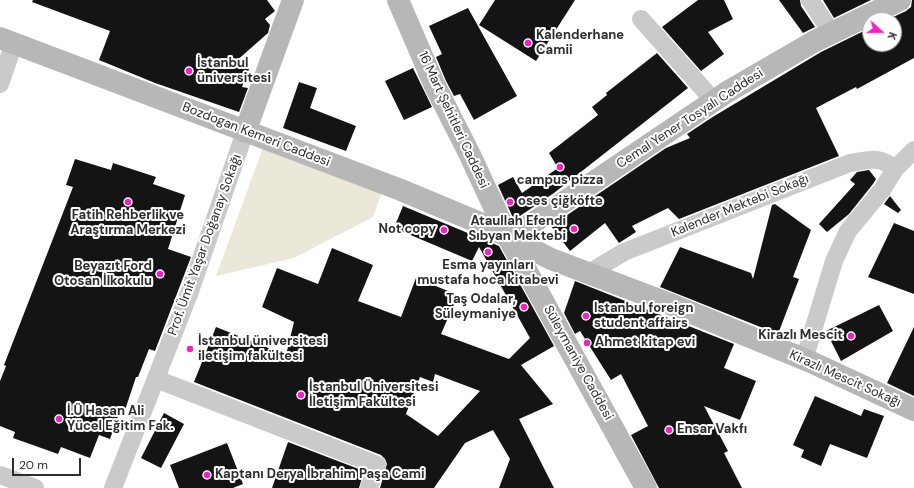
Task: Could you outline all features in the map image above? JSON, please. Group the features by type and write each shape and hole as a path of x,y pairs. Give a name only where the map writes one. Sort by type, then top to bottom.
{"street":[{"name":"Prof. Ümit Yaşar Doğanay Sokağı","path":"113,488 189,294 245,132 293,0"},
{"name":"16 Mart Şehitleri Caddesi","path":"398,0 435,86 469,153 509,239"},
{"path":"810,0 832,33"},
{"name":"Cemal Yener Tosyalı Caddesi","path":"509,239 714,100 832,33 900,0"},
{"path":"641,19 714,100"},
{"name":"Bozdogan Kemeri Caddesi","path":"7,40 245,132 401,190 487,226 509,239"},
{"path":"0,84 7,40"},
{"path":"804,360 834,261 848,231 882,190 895,169 914,150"},
{"name":"Kalender Mektebi Sokağı","path":"589,273 624,252 850,163 876,158 888,163 895,169"},
{"name":"Kirazlı Mescit Sokağı","path":"509,239 551,259 670,304 804,360 914,410"},
{"name":"Süleymaniye Caddesi","path":"509,239 646,488"},
{"path":"156,379 377,465 369,488"},
{"path":"0,475 35,488"}],"shaded area":[{"path":"264,145 383,189 373,217 294,258 216,276"}],"building":[{"name":"İstanbul üniversitesi","path":"33,0 267,0 275,11 265,19 270,25 268,33 234,63 249,69 242,87 248,88 239,112 155,83 99,60 110,31 32,2"},
{"name":"Kalenderhane Camii","path":"495,0 575,0 536,61 479,25"},
{"path":"698,0 724,0 733,19 708,32 724,54 701,71 662,27"},
{"path":"779,0 800,0 801,6 815,27 803,33"},
{"path":"823,0 871,0 834,18"},
{"path":"912,0 914,0 914,58 857,89 856,87 816,108 839,156 679,219 668,208 632,226 636,232 619,243 605,223 570,251 551,226 666,148 690,138 687,134 711,118 821,52 862,32 862,52 902,52 902,13 911,7"},
{"path":"468,8 517,96 474,120 460,94 454,96 446,81 436,57 442,54 429,26"},
{"path":"657,53 688,88 554,193 514,220 498,185 513,177 522,193 558,168 549,153 598,115 592,107 607,95 606,93"},
{"path":"413,68 432,107 404,120 385,81"},
{"path":"299,82 317,88 310,108 356,126 346,151 283,128"},
{"path":"75,159 111,170 113,163 156,177 153,184 185,195 168,249 191,257 155,351 149,349 138,377 136,377 125,410 121,408 110,439 99,435 90,458 61,447 58,454 13,438 15,432 0,426 0,381 6,366 4,365 73,187 66,185"},
{"path":"869,170 876,179 873,184 849,214 827,232 819,224 855,184 850,180 857,172"},
{"path":"890,196 901,210 898,213 884,204"},
{"path":"775,204 811,230 793,277 799,279 778,334 660,287 680,247 751,273 753,279 772,205"},
{"path":"403,206 499,246 554,346 521,365 553,404 519,419 554,488 499,488 510,459 493,430 465,443 434,488 380,488 387,464 381,455 194,382 216,327 286,355 294,322 262,307 277,268 318,284 332,248 373,265 358,301 401,317 416,278 458,295 441,334 509,359 530,338 479,247 472,261 394,228","holes":["435,374 480,391 438,436 406,414 420,377 433,382"]},
{"path":"894,223 914,231 914,294 868,277"},
{"path":"575,281 734,344 724,368 756,381 740,420 704,406 728,451 724,453 742,488 659,488 631,435 648,426 621,374 611,380 580,331 575,334 564,313"},
{"name":"Kirazlı Mescit","path":"879,305 893,331 841,361 826,331"},
{"path":"914,327 914,396 887,383"},
{"path":"815,396 861,416 864,409 884,416 867,458 830,444 821,466 801,457 804,450 793,445"},
{"path":"164,413 184,424 161,468 141,458"},
{"path":"288,442 364,471 359,488 272,488"},
{"name":"Kaptanı Derya İbrahim Paşa Cami","path":"227,443 243,484 233,488 179,488 170,465"}],"place":[{"name":"Kalenderhane Camii","path":"528,43"},
{"name":"İstanbul üniversitesi","path":"189,71"},
{"name":"campus pizza","path":"560,167"},
{"name":"Fatih Rehberlik ve Araştırma Merkezi","path":"128,202"},
{"name":"oses çiğköfte","path":"510,202"},
{"name":"Ataullah Efendi Sıbyan Mektebi","path":"574,229"},
{"name":"Not copy","path":"444,230"},
{"name":"Esma yayınları mustafa hoca kitabevi","path":"488,252"},
{"name":"Beyazıt Ford Otosan İlkokulu","path":"160,274"},
{"name":"Taş Odalar, Süleymaniye","path":"524,307"},
{"name":"Istanbul foreign student affairs","path":"586,316"},
{"name":"Kirazlı Mescit","path":"851,336"},
{"name":"Ahmet kitap evi","path":"587,343"},
{"name":"İstanbul üniversitesi iletişim fakültesi","path":"190,349"},
{"name":"İstanbul Üniversitesi İletişim Fakültesi","path":"301,395"},
{"name":"İ.Ü Hasan Ali Yücel Eğitim Fak.","path":"59,419"},
{"name":"Ensar Vakfı","path":"669,430"},
{"name":"Kaptanı Derya İbrahim Paşa Cami","path":"207,475"}]}
